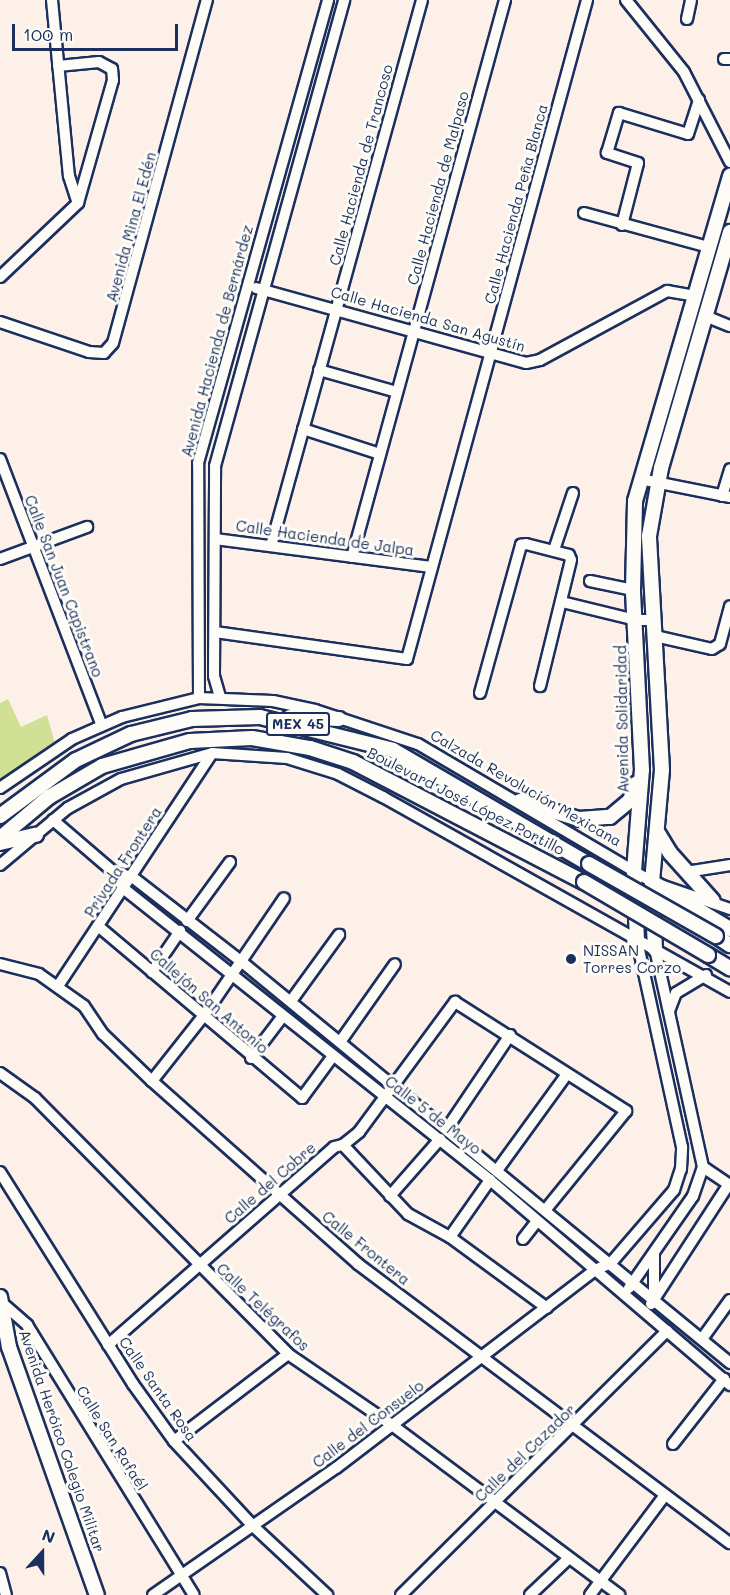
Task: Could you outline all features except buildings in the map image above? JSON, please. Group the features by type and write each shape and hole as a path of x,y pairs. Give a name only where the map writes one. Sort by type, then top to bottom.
{"main road":[{"name":"Avenida Solidaridad","path":"637,940 634,871 642,770 632,538 640,479 730,176"},
{"path":"655,950 652,882 662,771 649,536 657,482 730,232"},
{"path":"260,717 339,719"},
{"name":"Boulevard José López Portillo","path":"0,816 76,760 131,734 192,719 260,717 393,750 730,945"},
{"name":"Boulevard José López Portillo","path":"0,840 49,797 102,766 190,741 252,738 310,748 353,762 584,882 730,968"},
{"path":"520,801 579,819 610,817 630,800 642,770"},
{"path":"658,833 686,872 713,902"},
{"path":"0,840 36,835"},
{"path":"652,882 730,929"},
{"name":"Avenida Heróico Colegio Militar","path":"0,1297 9,1347 97,1595"}],"street":[{"path":"52,0 69,176 78,203"},
{"name":"Avenida Mina El Edén","path":"0,322 89,352 104,353 113,343 207,0"},
{"name":"Avenida Hacienda de Bernárdez","path":"199,698 198,463 328,0"},
{"name":"Avenida Hacienda de Bernárdez","path":"220,697 214,676 215,466 262,289 344,0"},
{"name":"Calle Hacienda de Trancoso","path":"271,546 422,0"},
{"name":"Calle Hacienda de Malpaso","path":"352,557 505,0"},
{"name":"Calle Hacienda Peña Blanca","path":"215,632 406,658 587,0"},
{"path":"626,0 684,72 730,162"},
{"path":"687,20 691,0"},
{"path":"0,277 78,203 113,80 112,69 99,62 58,66"},
{"path":"622,225 638,163 607,153 619,113 688,134 699,100"},
{"path":"584,213 708,247"},
{"name":"Calle Hacienda San Agustín","path":"247,285 526,363 540,360 667,291 694,296"},
{"path":"705,316 730,326"},
{"path":"319,370 397,393"},
{"path":"303,429 380,454"},
{"name":"Calle San Juan Capistrano","path":"0,459 101,724"},
{"path":"640,479 726,496 730,468"},
{"path":"554,550 573,493"},
{"path":"0,560 87,527"},
{"name":"Calle Hacienda de Jalpa","path":"215,539 430,567"},
{"path":"480,693 521,545 554,550 568,555 571,560 540,686"},
{"path":"590,581 633,590"},
{"path":"562,602 636,620 653,620"},
{"path":"655,636 712,649 720,644 730,606"},
{"name":"Calzada Revolución Mexicana","path":"0,788 72,739 101,724 170,703 199,698 220,697 273,701 418,744 520,801 652,882 730,909"},
{"path":"1,864 53,820 121,779 212,753 287,758 338,774 655,950 706,975 730,992"},
{"name":"Privada Frontera","path":"58,986 212,753"},
{"name":"Calle 5 de Mayo","path":"53,820 116,874 123,888 440,1139 727,1382"},
{"path":"187,921 230,862"},
{"path":"686,872 730,865"},
{"path":"116,874 131,876"},
{"name":"Calle 5 de Mayo","path":"131,876 448,1127 730,1363"},
{"path":"152,1080 205,1014 284,898"},
{"name":"Callejón San Antonio","path":"98,926 205,1014 212,1026 302,1098 333,1056"},
{"path":"153,972 180,931"},
{"path":"291,1001 339,935"},
{"name":"Avenida Solidaridad","path":"595,1270 611,1263 674,1190 681,1169 682,1147 637,940"},
{"path":"625,1295 693,1196 703,1167 655,950"},
{"name":"Calle Frontera","path":"0,964 22,968 58,986 84,1006 103,1034 358,1264 573,1428 730,1543"},
{"path":"340,1042 395,964"},
{"path":"669,1011 676,993 706,975"},
{"name":"Calle del Cobre","path":"108,1345 334,1147 343,1145 359,1132 455,1002 510,1035"},
{"path":"251,1058 282,1016"},
{"path":"448,1127 510,1035 626,1111 546,1209"},
{"name":"Calle Telégrafos","path":"0,1073 35,1098 288,1354 392,1425 619,1595"},
{"path":"498,1169 567,1074"},
{"path":"390,1196 440,1139"},
{"path":"343,1145 408,1214 450,1237 546,1308"},
{"path":"646,1312 729,1184 703,1167"},
{"name":"Calle Santa Rosa","path":"0,1172 108,1345 174,1441 252,1525 327,1595"},
{"path":"450,1237 490,1180"},
{"path":"523,1239 537,1221"},
{"path":"654,1253 654,1299"},
{"name":"Calle del Consuelo","path":"153,1595 392,1425 595,1270"},
{"path":"702,1339 730,1300"},
{"name":"Calle San Rafaél","path":"1,1302 27,1326 194,1595"},
{"name":"Calle del Cazador","path":"401,1595 573,1428 667,1331"},
{"path":"174,1441 288,1354"},
{"path":"673,1444 727,1382"},
{"path":"590,1595 665,1495"},
{"path":"530,1595 569,1558"},
{"path":"0,1573 6,1595"}],"green space":[{"path":"8,699 21,727 47,715 55,744 0,779 0,703"}],"place":[{"name":"NISSAN Torres Corzo","path":"571,959"}]}
